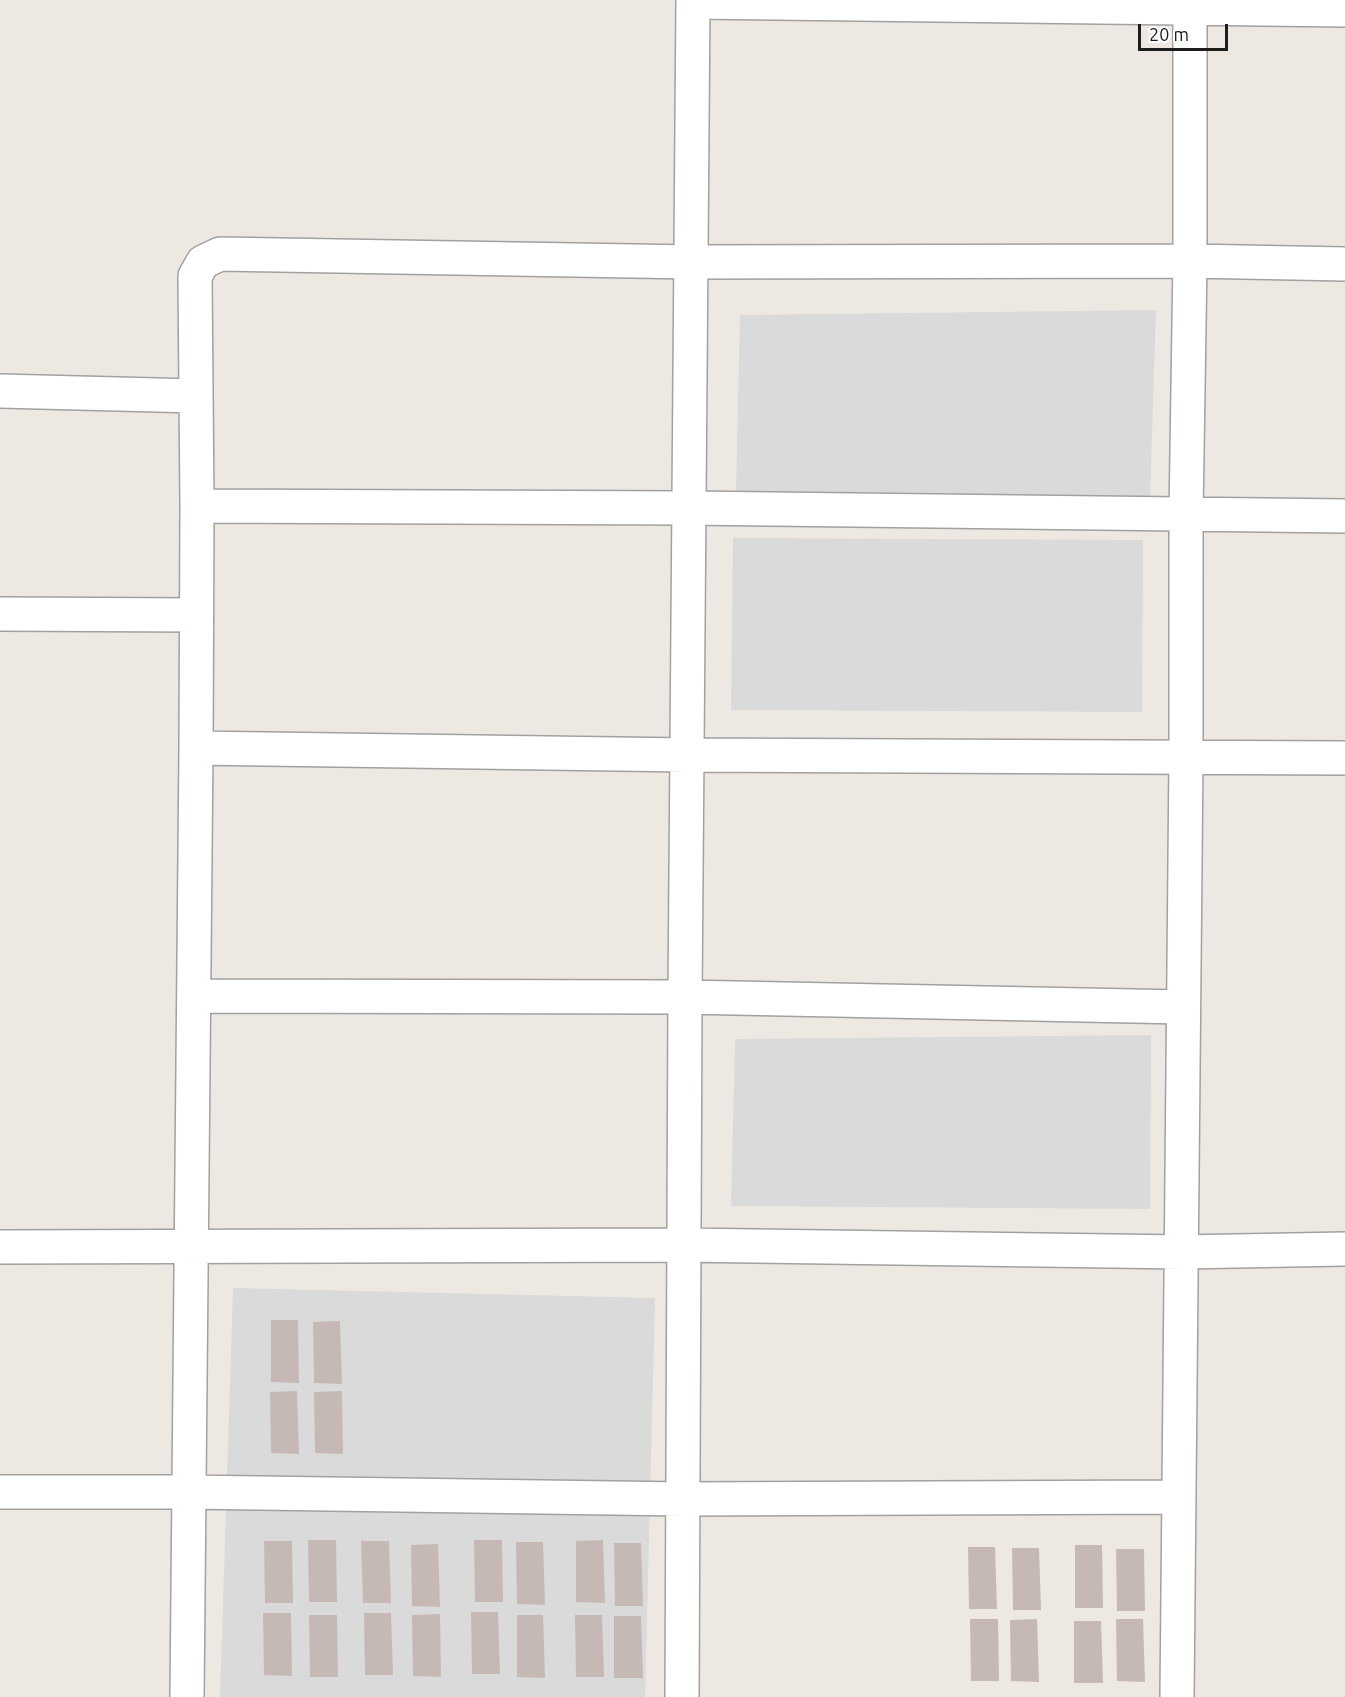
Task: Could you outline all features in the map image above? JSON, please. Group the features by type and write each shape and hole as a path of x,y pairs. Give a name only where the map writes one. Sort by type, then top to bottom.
{"street":[{"path":"682,1697 693,1 1190,4 1345,10"},
{"path":"1177,1697 1190,261 1190,4"},
{"path":"187,1697 196,748 195,276 203,262 220,254 692,262 1190,261 1345,264"},
{"path":"0,391 196,396"},
{"path":"197,506 689,508 1345,516"},
{"path":"0,614 196,615"},
{"path":"196,748 687,755 1345,758"},
{"path":"194,996 685,997 1183,1006"},
{"path":"0,1247 684,1245 1182,1252 1345,1249"},
{"path":"0,1492 188,1492 683,1499 1179,1497"}],"shaded area":[{"path":"1156,310 1150,498 736,492 740,315"},
{"path":"733,538 1143,540 1142,712 731,710"},
{"path":"1151,1035 1150,1209 731,1206 735,1039"},
{"path":"233,1288 655,1298 645,1697 220,1697"}],"building":[{"path":"271,1320 298,1320 299,1383 271,1382"},
{"path":"340,1321 342,1384 314,1383 313,1322"},
{"path":"297,1391 299,1454 271,1453 270,1392"},
{"path":"342,1391 343,1454 315,1453 314,1392"},
{"path":"308,1540 336,1540 337,1602 309,1602"},
{"path":"474,1540 502,1540 503,1602 475,1602"},
{"path":"603,1540 605,1603 576,1602 576,1541"},
{"path":"264,1541 292,1541 293,1603 265,1603"},
{"path":"361,1541 389,1541 391,1603 363,1603"},
{"path":"516,1542 543,1542 545,1605 517,1604"},
{"path":"614,1543 641,1543 643,1606 615,1606"},
{"path":"438,1544 440,1607 412,1606 411,1545"},
{"path":"1075,1545 1102,1545 1103,1608 1075,1608"},
{"path":"968,1547 995,1547 997,1609 969,1609"},
{"path":"1012,1548 1039,1548 1041,1610 1013,1610"},
{"path":"1116,1549 1144,1549 1145,1611 1117,1611"},
{"path":"471,1612 498,1612 500,1674 472,1674"},
{"path":"263,1613 291,1613 292,1676 264,1675"},
{"path":"364,1613 391,1613 393,1675 365,1675"},
{"path":"440,1614 441,1677 413,1676 412,1615"},
{"path":"309,1615 337,1615 338,1677 310,1677"},
{"path":"517,1615 543,1615 545,1678 517,1677"},
{"path":"575,1615 602,1615 604,1677 576,1677"},
{"path":"614,1616 641,1616 643,1678 614,1678"},
{"path":"970,1619 998,1619 999,1681 971,1681"},
{"path":"1037,1619 1039,1682 1011,1681 1010,1620"},
{"path":"1116,1619 1143,1619 1145,1682 1117,1681"},
{"path":"1074,1621 1101,1621 1103,1683 1074,1683"}]}
